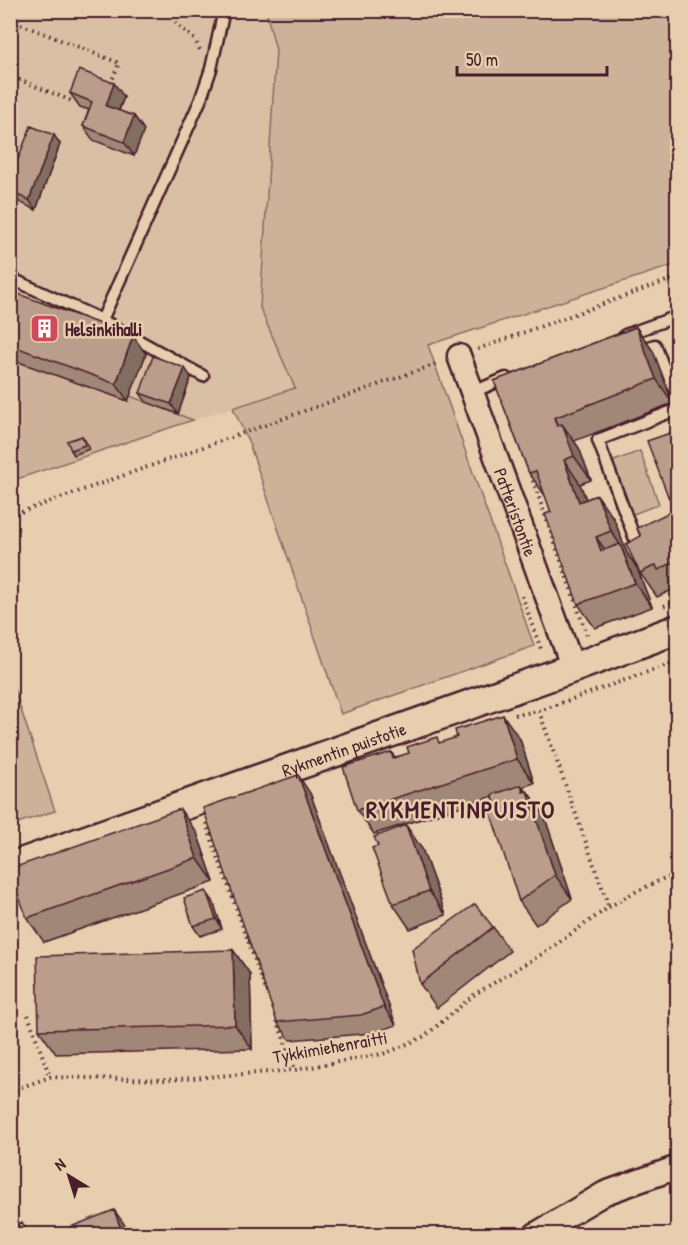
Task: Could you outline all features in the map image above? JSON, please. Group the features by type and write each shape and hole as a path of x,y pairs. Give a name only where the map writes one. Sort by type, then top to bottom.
{"street":[{"name":"Patteristontie","path":"459,356 573,668"},
{"name":"Rykmentin puistotie","path":"10,867 678,629"},
{"path":"536,1234 605,1193 678,1167"}],"lane":[{"path":"102,320 200,101 211,69 224,10"},
{"path":"10,278 102,320 203,376"},
{"path":"611,340 678,316"},
{"path":"622,356 655,345 678,407 598,440 636,542 657,533"},
{"path":"473,392 512,376"}],"path":[{"path":"162,10 195,40 211,69"},
{"path":"10,20 119,63 111,83"},
{"path":"10,46 18,24"},
{"path":"10,98 13,85 20,81 72,101"},
{"path":"10,516 678,277"},
{"path":"528,466 587,635"},
{"path":"539,711 609,908"},
{"path":"206,822 267,992"},
{"name":"Tykkimiehenraitti","path":"10,1091 50,1077 167,1080 295,1070 387,1053 425,1036 475,994 544,953 633,893 666,878 678,876"},
{"path":"275,1014 295,1070"},
{"path":"28,1015 50,1077"}],"shaded area":[{"path":"11,11 266,11 276,50 260,308 295,388 193,420 131,396 128,401 19,362 11,383"},
{"path":"266,11 677,11 677,264 428,345 534,646 341,714 249,443 233,408 295,388 260,308 276,50"},
{"path":"19,362 128,401 130,396 193,420 11,481 11,383"},
{"path":"640,451 659,504 626,517 606,464"},
{"path":"11,680 55,811 10,825"}],"building":[{"path":"79,70 114,83 106,106 134,116 124,142 83,126 92,102 70,93"},
{"path":"31,126 54,135 29,200 10,192 10,180 15,169 10,167 10,157 18,159"},
{"name":"Helsinkihalli","path":"10,291 133,336 116,384 10,345"},
{"path":"636,327 656,379 554,418 557,426 562,424 574,456 564,460 579,502 597,495 611,531 596,537 601,551 620,544 635,583 578,604 545,514 551,512 536,471 529,473 494,381"},
{"path":"153,356 185,368 171,404 140,393"},
{"path":"676,431 678,435 678,492 668,496 647,441"},
{"path":"82,436 85,445 71,450 67,441"},
{"path":"678,508 678,560 658,570 656,565 640,573 626,544 641,536 637,528"},
{"path":"503,715 517,759 357,810 343,767 391,752 393,758 409,753 407,747 437,737 439,743 457,737 455,730"},
{"path":"298,775 384,1007 361,1015 277,1022 203,808"},
{"path":"521,785 523,792 527,791 555,875 519,901 489,808 496,805 492,795"},
{"path":"180,809 197,858 27,918 10,869"},
{"path":"406,825 429,891 393,904 372,848 378,846 374,837"},
{"path":"206,891 216,919 193,926 184,898"},
{"path":"475,904 493,927 420,984 412,949"},
{"path":"233,950 235,1025 39,1030 37,956"},
{"path":"114,1210 121,1229 126,1227 129,1234 55,1233"},
{"path":"22,1222 29,1234 10,1234 10,1228"}],"place":[{"name":"Helsinkihalli","path":"44,329"}],"district":[{"name":"RYKMENTINPUISTO","path":"461,809"}]}
